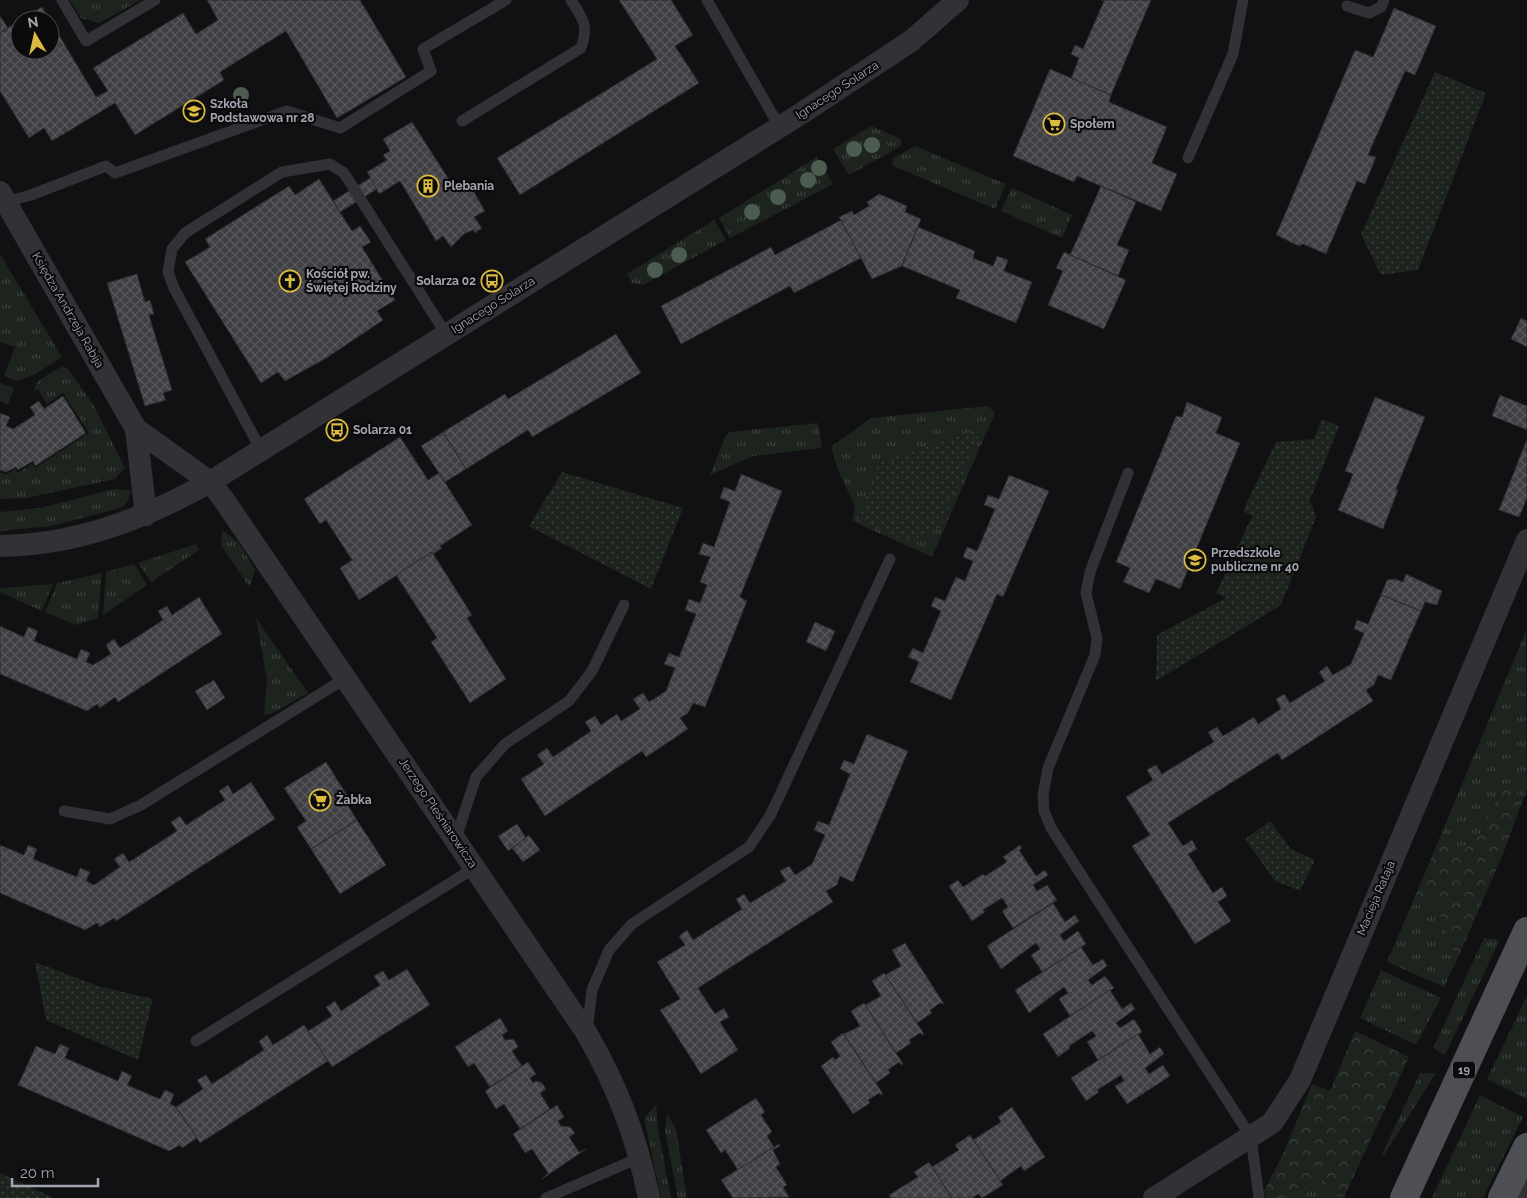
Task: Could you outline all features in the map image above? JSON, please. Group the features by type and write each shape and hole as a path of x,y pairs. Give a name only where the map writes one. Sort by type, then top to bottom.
{"main road":[{"name":"19","path":"1404,1198 1527,931"},
{"path":"1502,1198 1527,1147"}],"street":[{"name":"Ignacego Solarza","path":"0,546 55,541 116,526 146,515 210,482 600,240 896,52 958,0"},
{"name":"Księdza Andrzeja Rabija","path":"3,197 136,429 146,515"},
{"name":"Księdza Andrzeja Rabija","path":"136,429 210,482"},
{"name":"Jerzego Pleśniarowicza","path":"210,482 476,866 586,1032 612,1078 641,1157 649,1198"},
{"name":"Macieja Rataja","path":"1154,1198 1272,1123 1300,1080 1527,540"},
{"path":"1516,1198 1527,1191"}],"lane":[{"path":"62,0 86,41 155,0"},
{"path":"3,197 31,195 106,166 115,173 287,111 340,128 431,71 424,49 506,0"},
{"path":"462,121 581,48 586,33 584,20 571,0"},
{"path":"708,0 779,126"},
{"path":"1188,158 1233,54 1243,0"},
{"path":"1347,6 1369,13 1381,7 1384,0"},
{"path":"261,450 174,288 168,272 172,249 185,233 201,222 282,172 330,164 344,173 446,334"},
{"path":"1128,473 1090,572 1086,593 1097,638 1095,654 1048,768 1043,795 1044,810 1051,828 1251,1136 1259,1198"},
{"path":"586,1032 592,990 609,950 632,924 749,847 770,816 890,559"},
{"path":"456,838 476,777 505,744 569,701 592,671 624,604"},
{"path":"64,810 110,819 141,805 346,678"},
{"path":"196,1041 476,866"},
{"path":"546,1198 641,1157"}],"green space":[{"path":"70,0 141,0 99,23 81,18"},
{"path":"1435,72 1486,93 1418,270 1381,275 1361,234"},
{"path":"871,126 901,139 901,146 849,175 833,149"},
{"path":"915,146 1006,184 995,209 893,166 892,159"},
{"path":"817,157 833,184 730,238 719,218"},
{"path":"1012,188 1072,215 1062,238 1001,211"},
{"path":"714,220 726,240 643,285 632,283 627,274"},
{"path":"0,254 62,357 34,375 16,381 4,376 15,347 0,342"},
{"path":"62,366 67,368 93,404 125,468 115,479 26,498 0,499 0,472 6,475 15,469 18,473 32,464 35,468 89,433 63,393 47,404 38,389 34,391 37,382"},
{"path":"0,383 14,388 8,405 0,401"},
{"path":"988,406 995,413 932,557 852,521 855,506 838,470 831,447 871,418"},
{"path":"1322,419 1339,426 1310,500 1316,517 1281,605 1156,681 1157,635 1226,598 1216,593 1252,516 1243,511 1276,442 1314,439"},
{"path":"818,423 822,448 753,456 710,475 726,435 730,432"},
{"path":"982,428 940,528 908,543 857,519 879,463"},
{"path":"562,472 683,508 651,589 529,526"},
{"path":"114,489 132,491 127,502 120,508 51,526 0,531 0,512 40,508"},
{"path":"222,530 238,542 255,569 250,588 221,545"},
{"path":"196,544 199,550 151,582 138,563"},
{"path":"134,564 147,585 103,615 106,572"},
{"path":"102,573 98,618 76,625 45,612 57,583"},
{"path":"53,584 42,611 0,592 0,588"},
{"path":"256,618 308,693 273,713 264,715 267,680"},
{"path":"1526,631 1527,791 1524,797 1501,787 1483,832 1462,849 1440,837"},
{"path":"1501,787 1524,797 1503,854 1457,960 1435,901 1411,906 1440,837 1462,848 1483,832"},
{"path":"1270,821 1291,849 1315,860 1300,891 1275,881 1245,839"},
{"path":"1435,900 1457,960 1444,987 1387,962 1411,906"},
{"path":"1484,938 1496,939 1499,942 1445,1055 1433,1048"},
{"path":"35,962 98,986 153,999 138,1060 46,1020"},
{"path":"1381,970 1441,998 1416,1045 1360,1018"},
{"path":"1527,996 1527,1099 1487,1079"},
{"path":"1355,1031 1409,1057 1345,1195 1335,1193 1321,1176 1292,1191 1299,1198 1266,1198 1264,1191 1284,1152 1312,1084 1330,1091"},
{"path":"1420,1073 1436,1073 1384,1155 1382,1154"},
{"path":"1480,1095 1523,1117 1483,1198 1432,1198"},
{"path":"656,1104 658,1129 671,1198 661,1198 644,1119"},
{"path":"667,1113 676,1129 687,1198 678,1198 665,1131"},
{"path":"0,1173 54,1198 0,1198"},
{"path":"1321,1176 1335,1193 1345,1195 1344,1198 1299,1198 1292,1191"}],"building":[{"path":"207,0 360,0 406,77 337,118 286,31 220,72 224,80 135,135 115,103 52,141 44,128 29,138 0,91 0,33 10,26 10,60 60,60 60,37 96,97 108,91 93,68 183,13 196,34 218,20"},
{"path":"619,0 671,0 693,35 675,46 699,83 520,195 497,158 657,59"},
{"path":"1101,0 1151,0 1111,95 1071,79 1079,58 1071,54 1075,45 1083,49 1104,1"},
{"path":"1394,8 1436,26 1415,75 1405,71 1368,155 1376,157 1365,184 1357,181 1326,254 1303,244 1299,246 1276,235 1355,50 1373,57"},
{"path":"0,16 8,28 0,33"},
{"path":"1050,69 1111,95 1109,102 1167,127 1152,163 1177,174 1161,211 1077,176 1074,182 1013,156"},
{"name":"Plebania","path":"412,122 455,189 468,182 485,211 474,217 482,228 475,233 473,230 464,234 451,247 443,236 436,241 400,181 379,194 367,172 387,160 383,155 390,151 383,139"},
{"path":"370,178 377,189 340,212 333,201"},
{"name":"Kościół pw. Świętej Rodziny","path":"319,179 352,231 360,226 371,242 362,247 395,300 377,311 383,320 328,357 285,381 278,372 261,383 185,262 210,247 205,239 289,186 295,195"},
{"path":"1101,186 1136,202 1117,245 1129,250 1118,276 1070,255"},
{"path":"879,194 907,206 905,212 921,219 902,266 872,279 839,217 852,211 854,215 869,206 867,202"},
{"path":"841,220 861,258 794,293 790,286 681,344 661,306 771,247 775,255"},
{"path":"918,227 975,251 973,258 993,266 997,256 1008,260 1004,271 1032,282 1016,323 956,298 960,290 902,266"},
{"path":"1064,252 1126,280 1104,329 1048,305 1063,271 1056,268"},
{"path":"137,274 145,302 150,300 154,314 149,315 172,390 163,393 166,400 145,406 107,283"},
{"path":"1521,318 1527,321 1527,347 1511,339"},
{"path":"616,334 641,373 532,437 528,430 466,469 443,432 505,394 508,399"},
{"path":"1500,395 1527,406 1527,430 1492,416"},
{"path":"63,396 86,433 35,466 33,461 18,470 16,467 6,472 0,470 0,413 10,417 6,426 13,429 35,415 30,407 39,401 44,409"},
{"path":"1375,397 1425,417 1396,489 1398,490 1383,529 1338,510 1353,474 1345,471"},
{"path":"1187,402 1222,417 1216,433 1240,443 1180,589 1156,579 1149,593 1123,582 1130,568 1116,562 1176,416 1182,417"},
{"path":"443,432 466,469 445,482 421,446"},
{"path":"400,437 428,480 439,473 472,525 440,546 442,548 433,554 432,552 359,600 340,568 352,560 326,520 320,524 304,499"},
{"path":"1527,439 1527,498 1519,517 1499,510"},
{"path":"741,474 782,491 740,597 747,601 705,707 693,703 688,713 680,718 688,729 646,757 642,751 545,816 521,779 544,764 537,755 547,748 553,757 591,731 585,722 595,716 601,725 617,714 621,721 640,709 633,699 643,693 649,702 666,691 675,668 664,664 669,653 679,657 696,614 685,610 689,599 700,603 707,585 700,582 710,557 699,554 703,543 714,547 730,502 720,498 724,487 735,491"},
{"path":"1009,475 1049,491 1003,597 997,594 951,700 910,682 919,662 908,657 913,648 923,653 941,611 931,606 935,597 945,601 956,577 965,581 973,561 963,557 967,547 977,551 995,509 984,505 988,495 999,499"},
{"path":"432,552 472,615 467,618 506,679 470,703 431,642 437,638 396,575"},
{"path":"1406,574 1442,591 1437,605 1425,602 1421,611 1381,595 1387,580 1395,579 1403,582"},
{"path":"1381,595 1421,611 1391,680 1378,675 1374,685 1366,690 1373,701 1282,760 1278,753 1168,823 1183,846 1192,840 1197,849 1188,854 1213,893 1222,887 1227,896 1218,902 1231,921 1195,944 1132,846 1150,835 1126,797 1153,780 1147,770 1156,765 1162,774 1214,742 1208,732 1217,727 1223,736 1254,717 1258,724 1281,709 1276,699 1284,694 1290,703 1325,681 1319,672 1327,666 1333,675 1351,664 1364,633 1354,629 1357,620 1368,624"},
{"path":"199,597 222,634 118,702 115,697 100,708 97,704 87,711 0,674 0,626 24,637 28,627 36,630 38,631 34,641 77,659 81,649 90,653 86,662 93,665 111,654 106,645 114,639 120,648 163,620 158,611 167,606 172,615"},
{"path":"815,622 835,631 826,651 806,642"},
{"path":"214,680 225,698 207,710 195,691"},
{"path":"867,734 908,751 853,882 840,876 837,885 826,891 833,902 698,988 715,1014 724,1008 729,1017 720,1022 738,1050 701,1074 660,1010 680,999 657,962 685,945 679,936 687,930 693,940 742,909 736,899 744,894 750,903 786,881 780,871 789,866 795,875 812,864 825,835 814,830 818,821 829,825 850,774 840,769 844,760 854,764"},
{"path":"326,762 347,795 343,798 357,820 311,849 297,827 306,821 284,788"},
{"path":"251,782 275,819 116,921 114,918 100,927 97,923 85,930 0,893 0,845 24,855 28,845 37,849 33,859 77,877 80,868 90,872 86,881 94,885 120,867 114,859 123,853 129,862 177,831 171,822 180,816 186,825 225,800 219,791 228,785 233,794"},
{"path":"357,820 386,865 340,894 311,849"},
{"path":"517,824 526,838 508,851 498,836"},
{"path":"529,835 540,850 523,862 512,848"},
{"path":"1020,845 1022,848 1019,850 1036,876 1045,870 1048,875 1033,885 1037,891 1047,885 1057,900 1013,928 1002,911 1008,907 1002,898 983,910 985,912 972,921 949,886 958,880 963,887 983,874 985,876 1007,862 1003,857"},
{"path":"1053,903 1065,922 1075,915 1079,921 1060,935 1064,941 1078,931 1086,944 1042,972 1031,955 1040,949 1036,943 1001,969 987,946"},
{"path":"905,943 944,1004 940,1003 930,1010 932,1013 917,1023 885,975 901,966 892,950"},
{"path":"1081,947 1093,965 1103,959 1107,966 1088,980 1092,985 1105,976 1114,988 1070,1016 1059,999 1068,993 1064,987 1029,1013 1015,990"},
{"path":"407,969 430,1005 332,1067 308,1031 332,1016 326,1007 335,1001 341,1011 380,985 374,976 383,971 389,980"},
{"path":"884,973 924,1034 920,1033 909,1040 911,1043 896,1053 865,1005 881,996 872,981"},
{"path":"1110,990 1122,1009 1131,1003 1135,1009 1116,1023 1120,1028 1134,1019 1142,1032 1098,1060 1087,1042 1096,1036 1092,1031 1069,1046 1070,1048 1058,1057 1043,1034"},
{"path":"864,1003 903,1064 901,1065 899,1062 888,1070 890,1073 876,1083 844,1034 860,1026 851,1011"},
{"path":"500,1018 508,1031 502,1035 505,1040 513,1039 515,1041 518,1047 512,1051 522,1066 490,1087 474,1063 468,1067 455,1047"},
{"path":"304,1025 328,1061 200,1143 176,1107 203,1089 197,1080 206,1075 212,1084 264,1050 259,1041 267,1035 273,1045"},
{"path":"843,1033 883,1094 879,1093 868,1100 870,1103 853,1114 821,1066 833,1057 835,1060 840,1056 831,1042"},
{"path":"1138,1034 1150,1054 1160,1047 1164,1054 1145,1068 1149,1074 1163,1065 1170,1076 1127,1104 1115,1086 1124,1081 1121,1075 1097,1090 1099,1092 1086,1101 1071,1078"},
{"path":"60,1044 69,1048 65,1058 118,1081 122,1071 132,1076 127,1085 160,1099 165,1090 174,1094 170,1104 176,1107 197,1138 182,1148 180,1145 169,1151 18,1085 36,1046 55,1054"},
{"path":"528,1062 536,1074 530,1078 533,1083 536,1081 542,1083 546,1089 540,1093 550,1109 520,1129 504,1104 496,1109 485,1091"},
{"path":"756,1098 765,1112 761,1115 772,1132 767,1136 774,1147 738,1170 725,1150 721,1153 706,1130"},
{"path":"557,1105 564,1117 558,1121 561,1126 570,1127 575,1133 569,1137 579,1152 586,1149 542,1179 548,1173 532,1149 525,1153 513,1134"},
{"path":"1012,1107 1045,1157 1024,1171 1021,1166 1000,1181 973,1140 1001,1122 998,1117"},
{"path":"970,1135 1003,1185 982,1198 978,1194 972,1198 952,1198 932,1167 959,1150 955,1145"},
{"path":"779,1144 780,1146 773,1150 780,1164 776,1167 787,1185 783,1187 789,1197 733,1198 721,1180"},
{"path":"929,1162 952,1198 891,1198 889,1195 918,1177 914,1172"}],"place":[{"name":"Szkoła Podstawowa nr 28","path":"194,111"},
{"name":"Społem","path":"1054,124"},
{"name":"Plebania","path":"428,186"},
{"name":"Kościół pw. Świętej Rodziny","path":"290,281"},
{"name":"Solarza 02","path":"492,281"},
{"name":"Solarza 01","path":"337,430"},
{"name":"Przedszkole publiczne nr 40","path":"1195,560"},
{"name":"Żabka","path":"320,800"}]}
